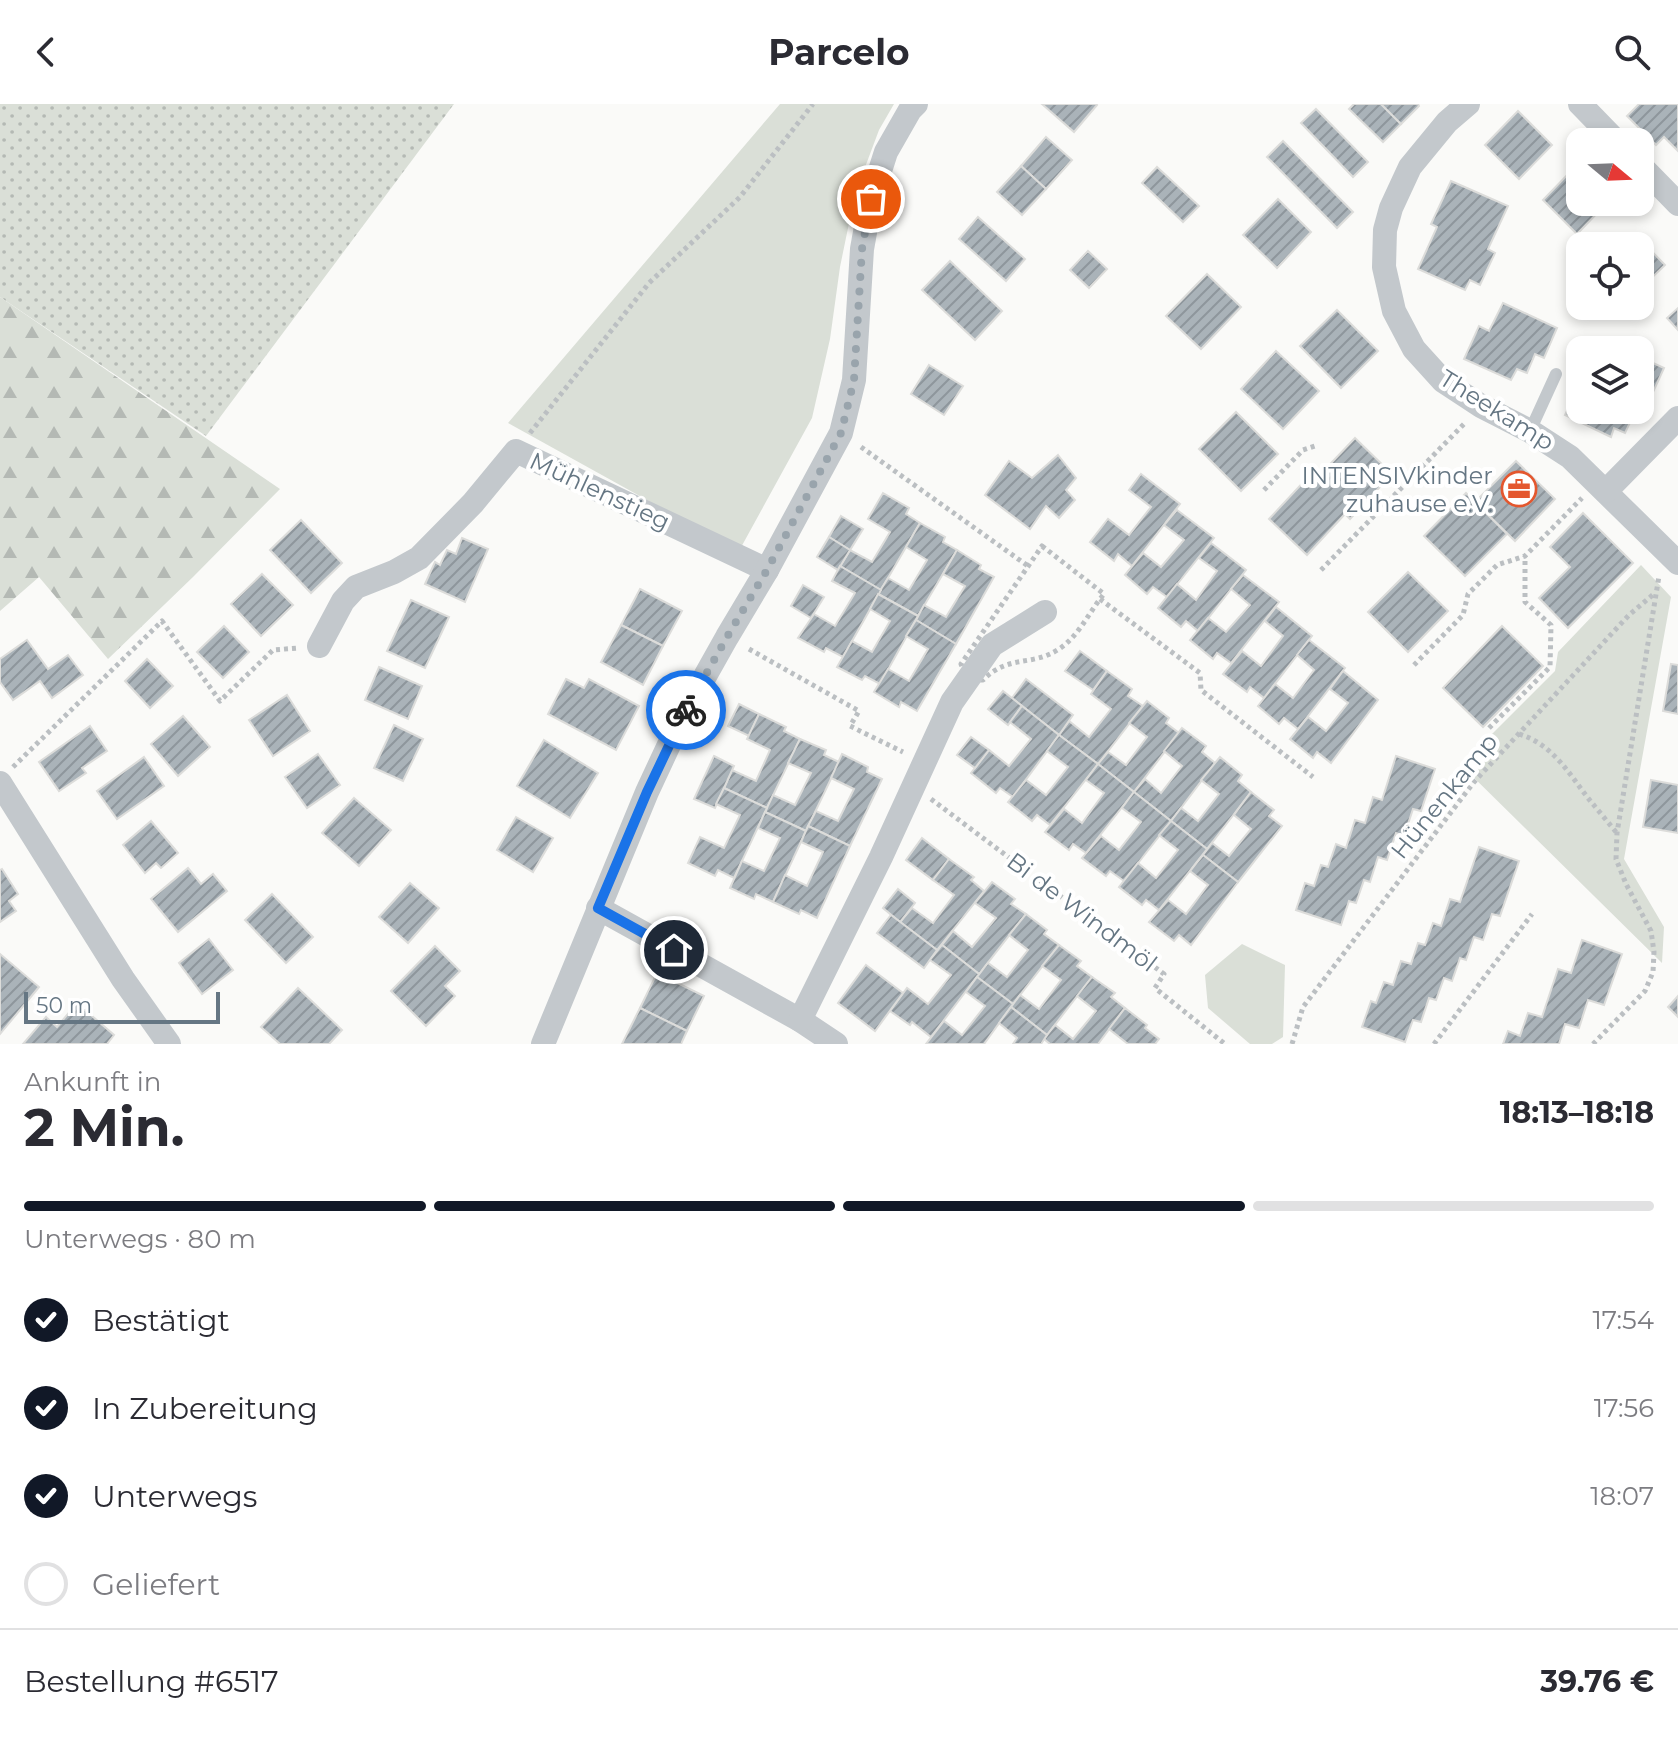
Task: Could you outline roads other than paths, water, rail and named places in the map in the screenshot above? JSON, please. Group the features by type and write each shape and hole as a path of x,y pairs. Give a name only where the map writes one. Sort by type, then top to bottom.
{"street":[{"path":"543,1044 675,731 841,433 854,380 862,249 871,199 886,152 916,104"},
{"name":"Theekamp","path":"1468,104 1447,122 1410,167 1391,208 1385,230 1384,267 1394,311 1414,349 1443,381 1570,457 1671,557"},
{"path":"1580,104 1603,128"},
{"path":"1654,179 1678,204"},
{"path":"1601,487 1678,418"},
{"name":"Mühlenstieg","path":"319,646 343,601 356,587 419,558 473,503 516,451 767,570"},
{"path":"800,1020 952,702 992,645 1045,612"},
{"path":"5,776 123,979 169,1044"},
{"path":"598,908 800,1020 836,1044"}],"lane":[{"path":"1530,431 1556,374"}],"place":[{"name":"INTENSIVkinder zuhause e.V.","path":"1519,489"}]}
